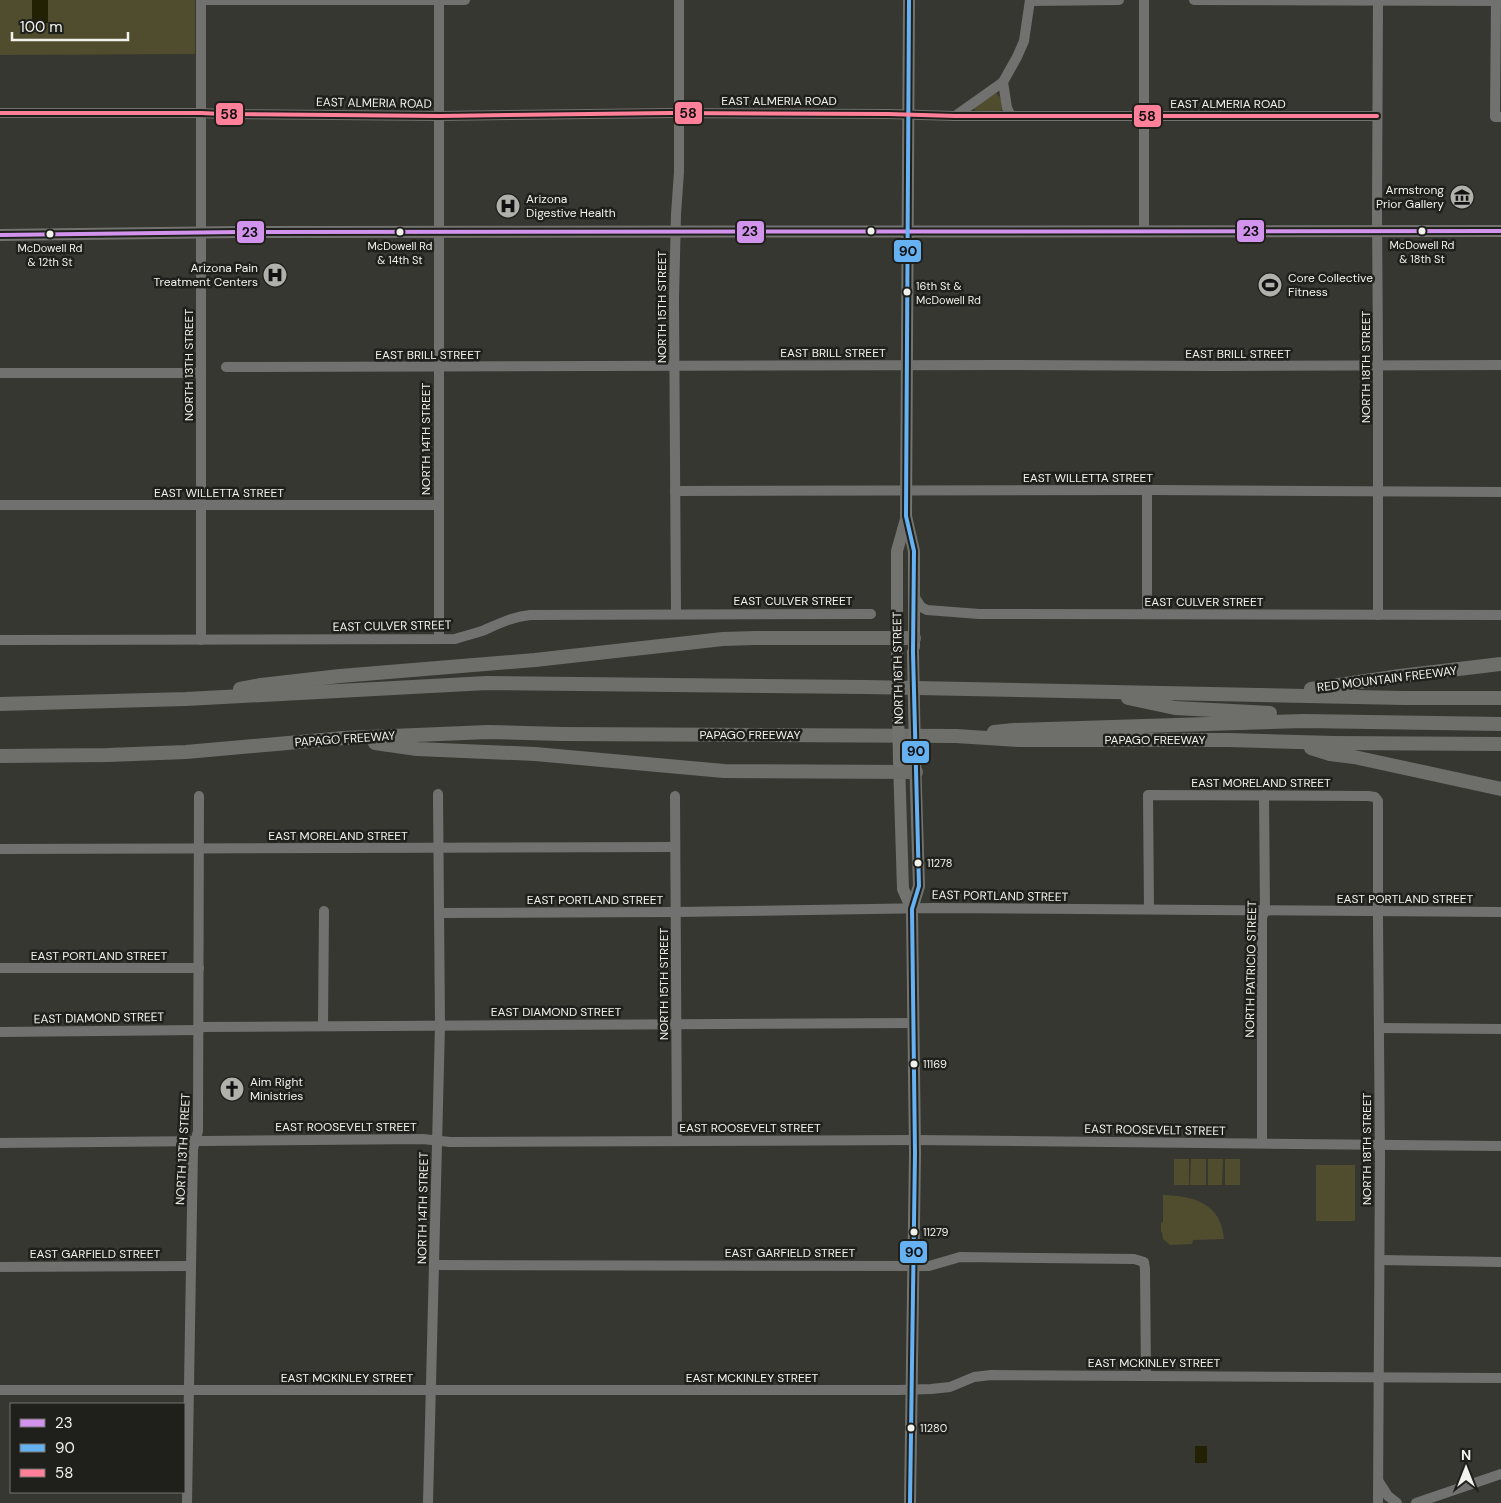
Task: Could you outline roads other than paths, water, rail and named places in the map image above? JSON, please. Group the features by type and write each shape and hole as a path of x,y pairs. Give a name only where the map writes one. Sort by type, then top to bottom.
{"highway":[{"path":"186,699 261,685 340,676 535,660 715,640 755,638 914,638"},
{"name":"RED MOUNTAIN FREEWAY","path":"1273,694 1501,664"},
{"path":"0,704 186,699 487,683 1501,698"},
{"path":"1097,692 1175,708 1501,724"},
{"path":"956,736 1014,730 1222,722 1501,717"},
{"name":"PAPAGO FREEWAY","path":"0,756 186,752 344,738 488,732 956,736 1019,740 1501,744"},
{"path":"344,738 417,749 535,754 710,770 900,767 916,772"},
{"path":"1291,741 1330,754 1354,757 1501,788"}],"main road":[{"name":"NORTH 16TH STREET","path":"909,0 906,516 914,551 915,757 919,886 912,909 915,1140 910,1503"},
{"path":"0,235 439,232 1501,231"},
{"name":"NORTH 16TH STREET","path":"906,516 897,551 897,652 903,889 912,909"}],"street":[{"path":"201,0 466,0"},
{"name":"NORTH 13TH STREET","path":"201,0 202,640"},
{"name":"NORTH 14TH STREET","path":"439,0 439,639"},
{"name":"NORTH 15TH STREET","path":"676,614 674,366 675,232 679,172 678,0"},
{"path":"955,116 1003,82 1024,41 1030,0 1119,0"},
{"path":"1144,0 1144,232"},
{"path":"1194,0 1498,1 1498,118"},
{"name":"NORTH 18TH STREET","path":"1378,0 1378,614"},
{"path":"1003,82 1007,108 1011,116"},
{"name":"EAST ALMERIA ROAD","path":"0,113 439,116 678,113 955,116 1377,116"},
{"name":"EAST BRILL STREET","path":"226,367 1501,366"},
{"path":"0,373 201,373"},
{"path":"1147,490 1147,614"},
{"name":"EAST WILLETTA STREET","path":"675,491 1147,490 1501,492"},
{"name":"EAST WILLETTA STREET","path":"0,505 438,505"},
{"name":"EAST CULVER STREET","path":"914,596 921,606 933,611 980,614 1501,615"},
{"name":"EAST CULVER STREET","path":"0,640 455,639 503,621 525,616 871,614"},
{"name":"NORTH 14TH STREET","path":"428,1503 440,1026 438,794"},
{"name":"EAST MORELAND STREET","path":"1148,909 1148,795 1374,797"},
{"name":"NORTH PATRICIO STREET","path":"1262,1143 1264,795"},
{"name":"NORTH 13TH STREET","path":"187,1503 193,1149 198,1131 199,796"},
{"name":"NORTH 15TH STREET","path":"675,796 677,1141"},
{"name":"NORTH 18TH STREET","path":"1374,797 1379,805 1380,1260 1378,1503"},
{"name":"EAST MORELAND STREET","path":"0,849 675,847"},
{"name":"EAST PORTLAND STREET","path":"439,912 1148,909 1501,912"},
{"path":"323,1026 324,911"},
{"name":"EAST PORTLAND STREET","path":"0,968 199,968"},
{"name":"EAST DIAMOND STREET","path":"0,1032 323,1026 914,1023"},
{"path":"1379,1028 1501,1029"},
{"name":"EAST ROOSEVELT STREET","path":"0,1142 423,1138 450,1142 915,1140 1501,1146"},
{"name":"EAST GARFIELD STREET","path":"434,1265 929,1266 960,1257 1134,1259 1144,1262 1145,1269 1146,1376"},
{"path":"1380,1260 1501,1262"},
{"name":"EAST GARFIELD STREET","path":"0,1267 190,1266"},
{"name":"EAST MCKINLEY STREET","path":"0,1390 912,1390 950,1387 974,1377 991,1375 1501,1378"},
{"path":"1416,1503 1501,1474"},
{"path":"1378,1481 1384,1492 1398,1503"}],"place":[{"name":"Armstrong Prior Gallery","path":"1462,197"},
{"name":"Arizona Digestive Health","path":"508,206"},
{"name":"McDowell Rd & 18th St","path":"1422,231"},
{"name":"McDowell Rd & 14th St","path":"400,232"},
{"name":"McDowell Rd & 12th St","path":"50,234"},
{"name":"Arizona Pain Treatment Centers","path":"275,275"},
{"name":"Core Collective Fitness","path":"1270,285"},
{"name":"16th St & McDowell Rd","path":"907,292"},
{"name":"11278","path":"918,863"},
{"name":"11169","path":"914,1064"},
{"name":"Aim Right Ministries","path":"232,1089"},
{"name":"11279","path":"914,1232"},
{"name":"11280","path":"911,1428"}]}
